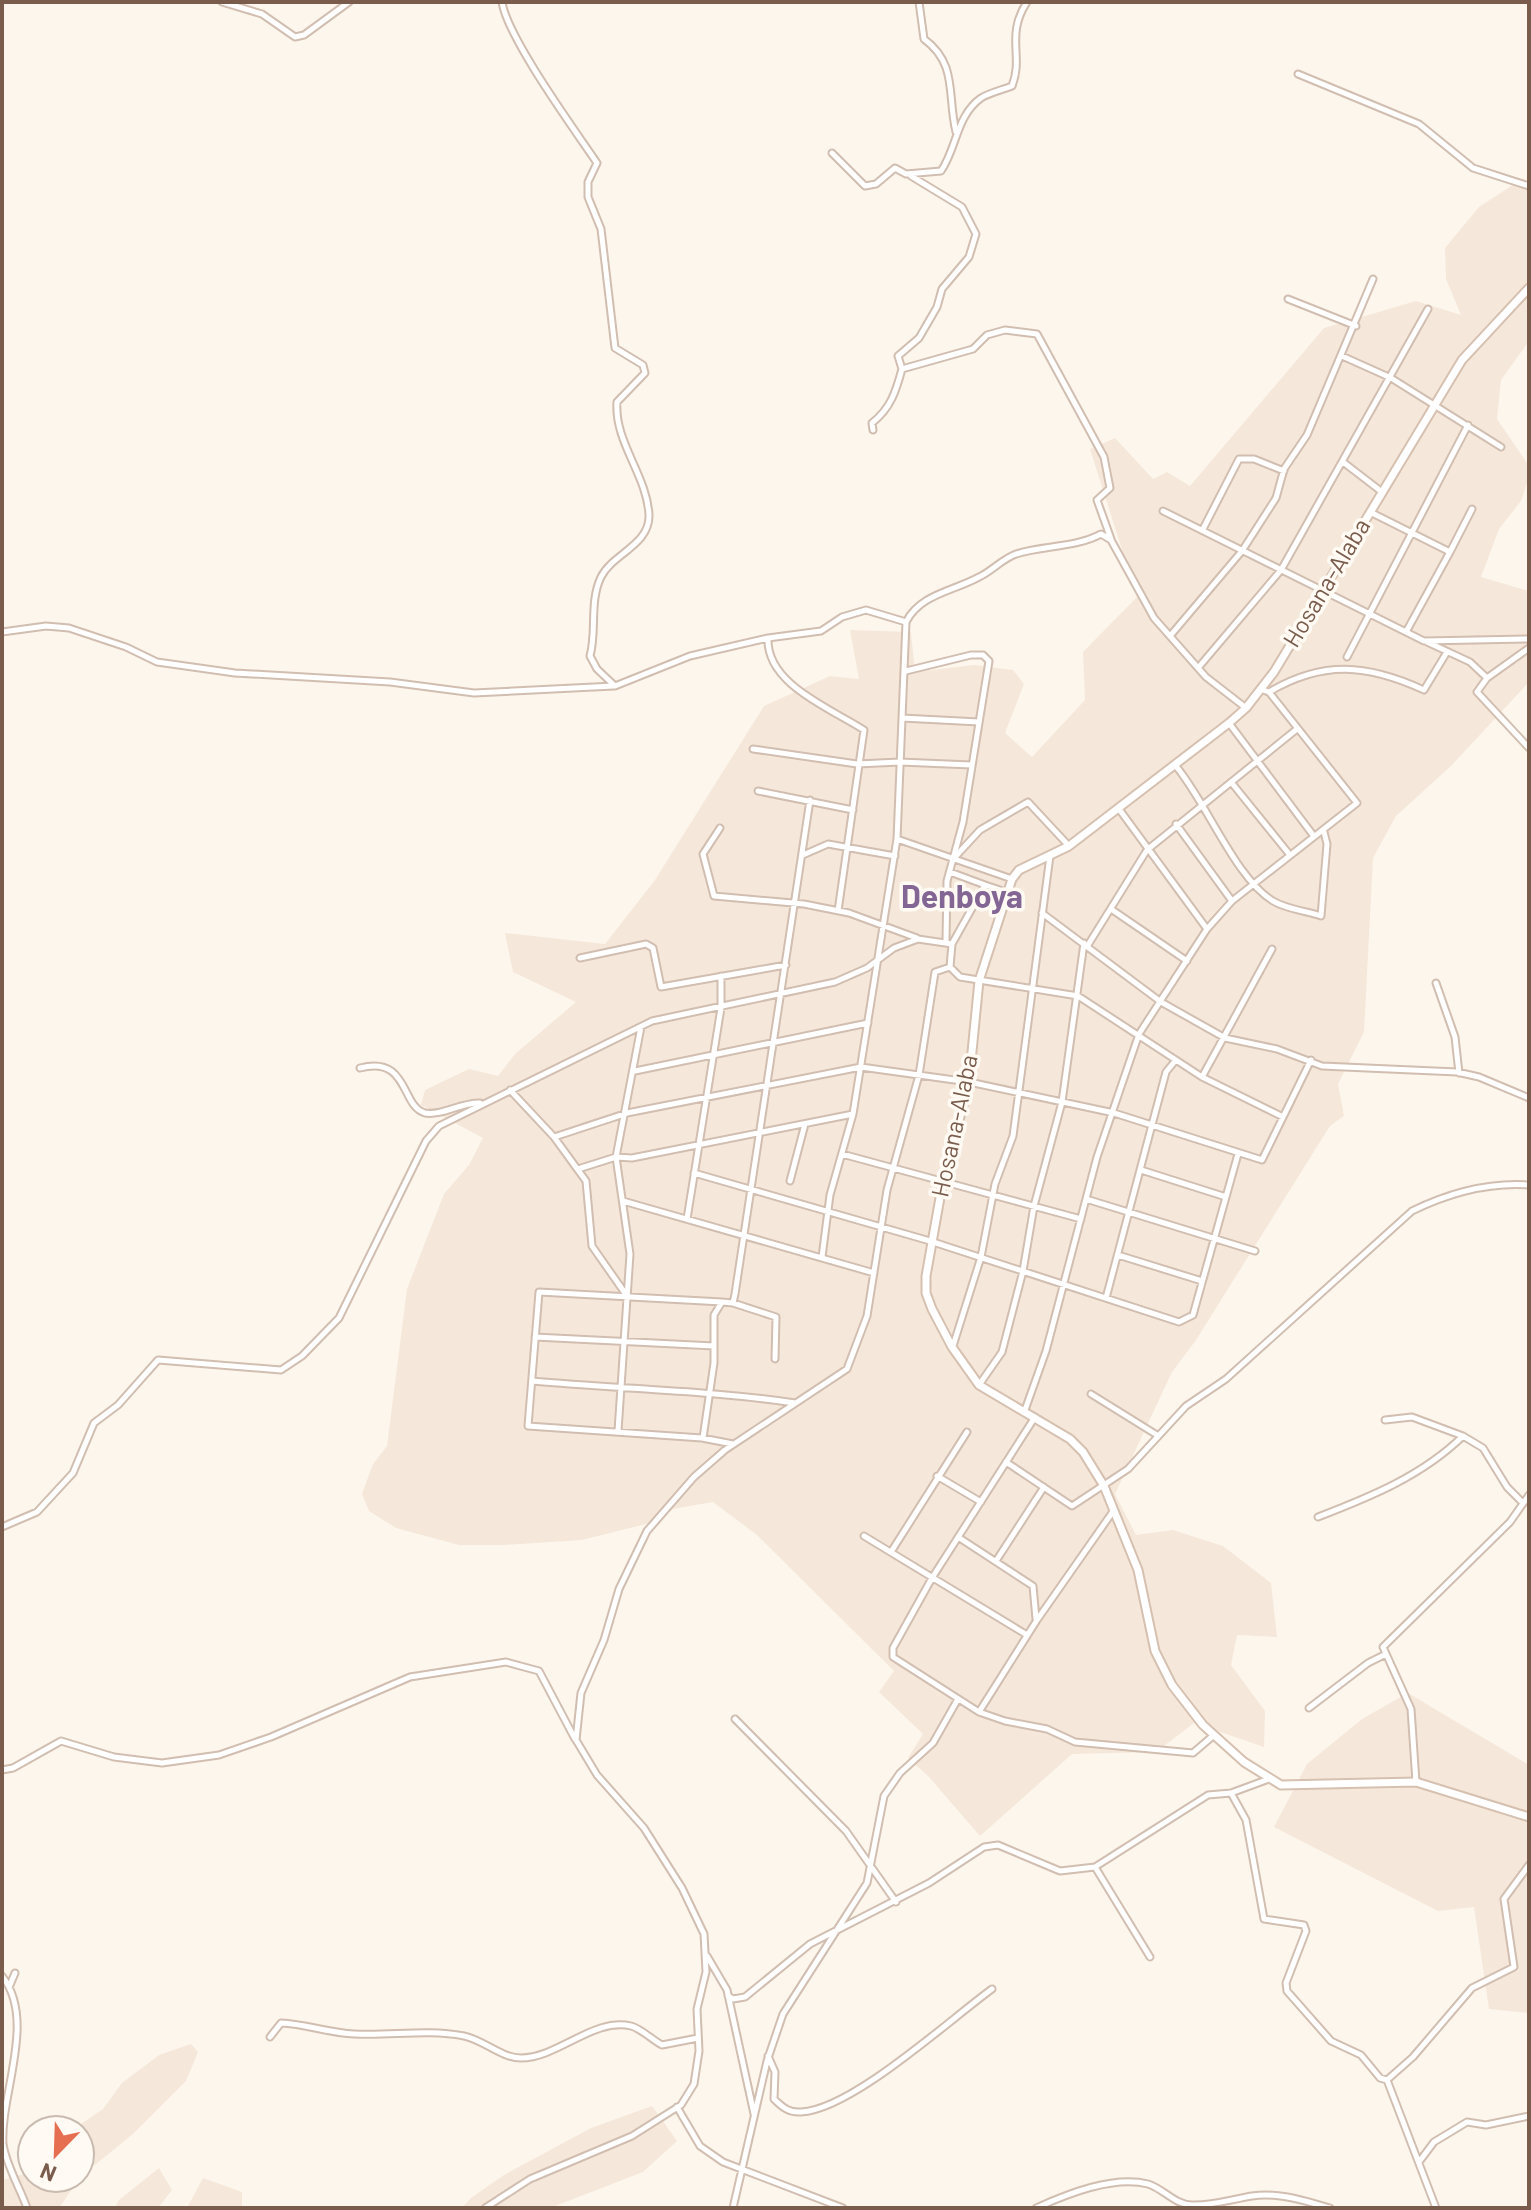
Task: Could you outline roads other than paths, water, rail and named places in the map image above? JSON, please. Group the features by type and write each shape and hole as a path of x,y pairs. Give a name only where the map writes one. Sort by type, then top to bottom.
{"main road":[{"name":"Hosana-Alaba","path":"1529,288 1474,344 1246,708 1069,846 1019,870 1012,879 979,981 969,1082 930,1241 926,1293 952,1347 979,1385 1035,1416 1077,1445 1104,1486 1138,1570 1155,1651 1172,1685 1214,1735 1269,1779 1294,1787 1416,1782 1529,1817"}],"street":[{"path":"222,2 262,14 295,37 304,35 349,2"},
{"path":"502,2 504,13 533,64 597,163 588,182 588,197 601,229 615,348 643,365 645,373 617,402 616,420 637,471 650,517 643,536 601,576 592,615 596,634 590,656 597,669 615,686"},
{"path":"906,174 941,171 953,154 956,133 947,63 939,50 924,39 919,2"},
{"path":"956,133 981,98 1012,86 1016,74 1014,31 1027,2"},
{"path":"1298,74 1419,124 1473,168 1529,186"},
{"path":"832,153 865,186 876,184 895,168 906,174 962,207 976,234 969,257 942,289 937,307 919,338 898,356 902,369 894,397 884,413 872,423 873,430"},
{"path":"1170,636 1242,551 1276,498 1284,471 1307,435 1356,326 1373,279"},
{"path":"1288,299 1356,326"},
{"path":"1198,668 1281,570 1428,309"},
{"path":"902,369 973,349 987,335 1005,330 1037,334 1104,457 1110,488 1097,500 1111,540 1147,609 1198,668 1246,708"},
{"path":"1342,356 1391,378 1501,447"},
{"path":"1347,657 1468,425"},
{"path":"1203,529 1239,459 1254,459 1284,471"},
{"path":"1343,462 1382,492"},
{"path":"1406,632 1472,509"},
{"path":"1163,511 1470,662 1487,678"},
{"path":"1369,512 1450,552"},
{"path":"822,1257 827,1213 853,1114 895,856 906,622 912,611 924,602 980,577 1016,554 1082,544 1101,534 1111,540"},
{"path":"2,632 46,626 69,628 126,647 157,662 235,673 390,682 474,693 615,686 690,656 768,638 821,631 842,617 866,610 906,622"},
{"path":"768,638 771,662 787,681 864,730 838,911"},
{"path":"1424,641 1529,639"},
{"path":"1529,648 1487,678 1477,692 1529,748"},
{"path":"1269,692 1303,675 1327,668 1398,678 1424,690 1447,652"},
{"path":"906,671 971,655 983,655 989,661 950,872 950,967 960,977 1078,996 1202,1077 1283,1117"},
{"path":"1025,1410 1065,1285 1086,1199 1139,1034 1207,929 1232,901 1313,835 1324,832 1357,803 1269,692 1260,689"},
{"path":"902,718 979,722"},
{"path":"1229,723 1313,835"},
{"path":"979,1385 1002,1352 1023,1271 1034,1206 1062,1102 1086,943 1147,850 1297,729"},
{"path":"753,749 860,764 971,765"},
{"path":"1175,765 1254,884 1275,902 1321,916 1327,844 1324,832"},
{"path":"1231,782 1290,855"},
{"path":"758,791 853,810"},
{"path":"733,1303 810,800"},
{"path":"953,858 980,830 1028,802 1069,846"},
{"path":"1119,809 1207,929"},
{"path":"1176,824 1232,901"},
{"path":"720,828 703,854 714,896 838,911 918,939 949,942"},
{"path":"897,839 1012,879"},
{"path":"802,856 828,844 848,845 895,856"},
{"path":"952,1347 981,1257 992,1195 1013,1136 1051,855"},
{"path":"950,872 1006,892"},
{"path":"949,942 985,885"},
{"path":"1111,909 1187,961"},
{"path":"1042,913 1161,1002 1225,1038 1311,1060 1322,1066 1459,1073 1479,1077 1529,1098"},
{"path":"2,1527 37,1512 73,1473 94,1423 118,1405 158,1360 281,1370 302,1356 339,1318 426,1141 439,1126 641,1026 835,982 878,960 894,948 918,939"},
{"path":"580,958 646,944 653,948 661,987 786,965"},
{"path":"1202,1077 1272,949"},
{"path":"576,1740 581,1693 604,1640 619,1589 647,1531 694,1477 734,1444 847,1369 867,1316 893,1168 919,1075 935,972 950,967"},
{"path":"687,1219 721,1008 721,976"},
{"path":"1436,983 1455,1037 1459,1073"},
{"path":"635,1071 868,1023"},
{"path":"618,1431 630,1254 616,1157 627,1113 641,1026"},
{"path":"554,1137 627,1113 861,1067 969,1082 1114,1113 1262,1160 1311,1060"},
{"path":"1106,1298 1166,1072 1175,1061"},
{"path":"360,1068 379,1065 390,1070 400,1079 416,1108 425,1113 481,1103"},
{"path":"509,1089 554,1137 586,1181 592,1246 627,1297"},
{"path":"578,1169 616,1157 632,1158 853,1114"},
{"path":"790,1181 805,1124"},
{"path":"842,1154 1081,1219"},
{"path":"694,1173 930,1241 1179,1322 1193,1315 1238,1154"},
{"path":"1141,1170 1226,1197"},
{"path":"1006,1462 1072,1506 1128,1469 1186,1406 1226,1379 1412,1211 1444,1196 1505,1183 1529,1185"},
{"path":"1086,1199 1255,1251"},
{"path":"623,1201 874,1273"},
{"path":"1118,1255 1202,1281"},
{"path":"734,1444 703,1438 528,1426 539,1292 733,1303 776,1317 775,1359"},
{"path":"703,1438 711,1391 714,1315 722,1302"},
{"path":"535,1337 714,1346"},
{"path":"532,1381 621,1389 711,1391 796,1403"},
{"path":"1091,1394 1157,1435"},
{"path":"1035,1416 932,1578 893,1648 893,1657 979,1712 1098,1746 1193,1753 1214,1735"},
{"path":"1385,1420 1412,1417 1463,1436 1483,1448 1507,1487 1523,1503"},
{"path":"891,1552 967,1432"},
{"path":"1318,1517 1376,1495 1428,1465 1463,1436"},
{"path":"937,1476 981,1502"},
{"path":"996,1561 1044,1487"},
{"path":"1416,1782 1411,1709 1406,1690 1383,1647 1510,1522 1529,1495"},
{"path":"979,1712 1037,1620 1114,1510"},
{"path":"864,1536 1027,1635"},
{"path":"958,1537 1033,1586 1037,1620"},
{"path":"1309,1708 1368,1663 1386,1654"},
{"path":"2,1770 13,1768 61,1741 114,1757 162,1763 219,1755 326,1716 410,1677 506,1662 539,1671 597,1775 644,1828 682,1888 704,1934 706,1954 697,2009 694,2084 677,2107 632,2136 530,2179 485,2208"},
{"path":"733,2208 768,2056 783,2014 867,1883 884,1796 900,1773 933,1743 958,1699"},
{"path":"735,1719 846,1831 896,1902"},
{"path":"728,1996 733,1999 745,1997 810,1944 896,1902 984,1847 998,1845 1060,1871 1095,1867 1208,1795 1231,1793 1269,1779"},
{"path":"1231,1793 1246,1820 1264,1919 1292,1921 1304,1925 1306,1931 1286,1983 1287,1991 1331,2041 1361,2055 1380,2078 1387,2080"},
{"path":"1387,2080 1413,2057 1472,1988 1514,1967 1504,1899 1529,1865"},
{"path":"1095,1867 1150,1957"},
{"path":"706,1954 728,1996 754,2115"},
{"path":"15,1973 10,1986 16,2045 3,2145 27,2208"},
{"path":"2,1976 10,1986"},
{"path":"768,2056 775,2072 774,2099 784,2110 801,2113 863,2088 992,1989"},
{"path":"270,2037 281,2023 355,2034 405,2030 436,2032 467,2036 489,2044 508,2057 522,2058 544,2055 593,2032 617,2026 639,2029 662,2045 698,2038"},
{"path":"1387,2080 1436,2208"},
{"path":"677,2107 700,2146 742,2171 843,2208"},
{"path":"1419,2163 1434,2142 1467,2122 1486,2125 1529,2116"},
{"path":"1036,2208 1064,2195 1126,2181 1147,2184 1180,2203 1193,2206 1256,2195 1286,2196 1330,2208"}],"district":[{"name":"Denboya","path":"962,897"}]}
